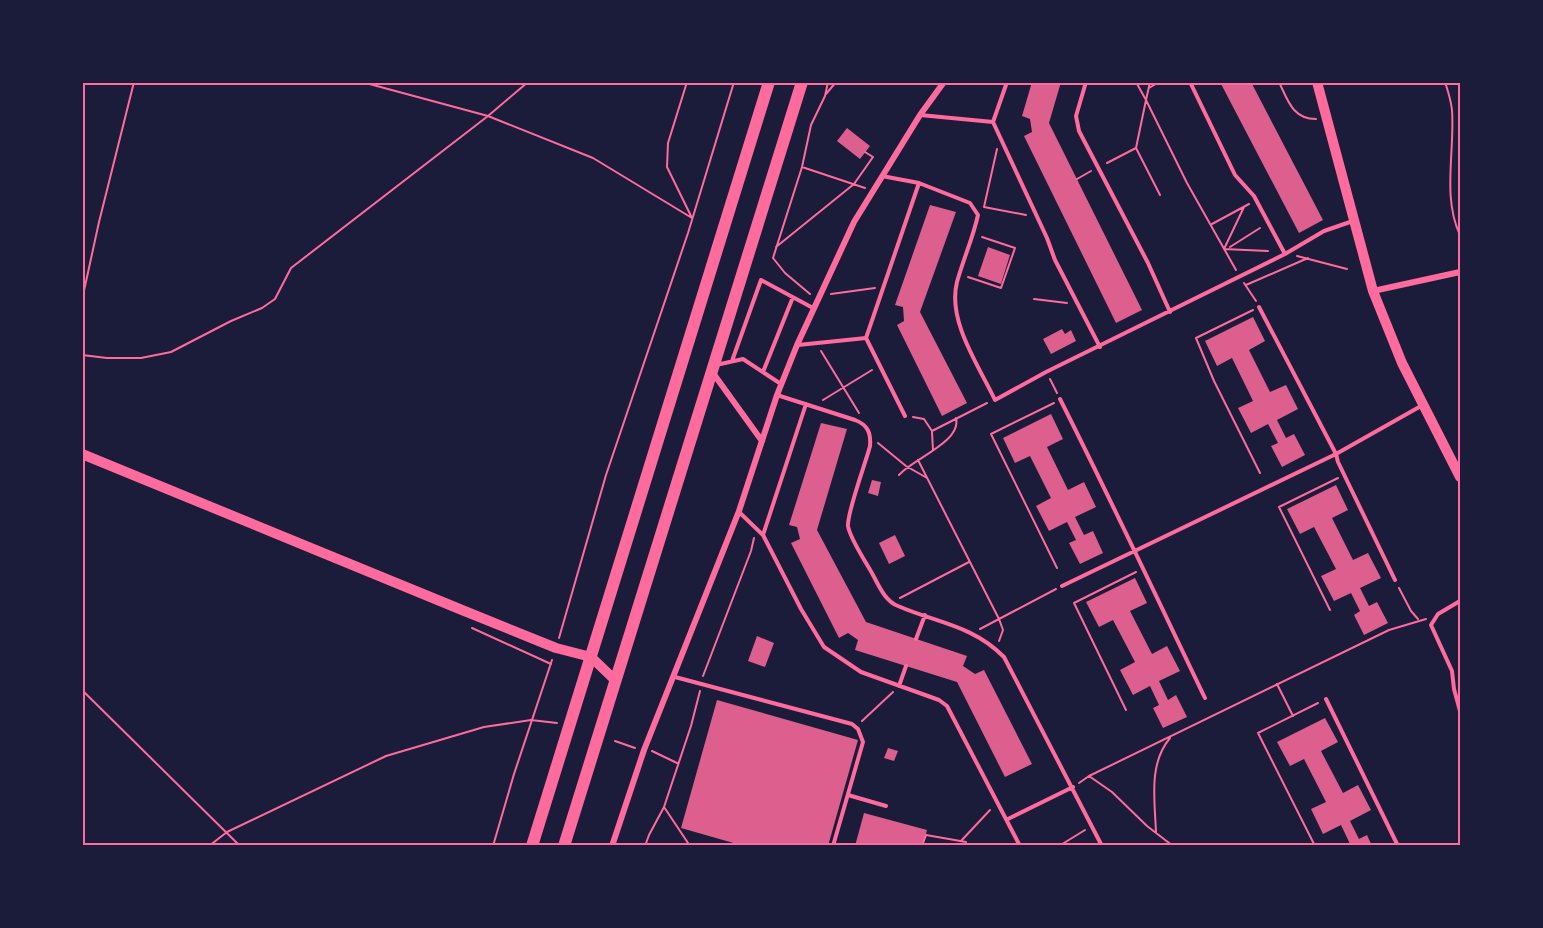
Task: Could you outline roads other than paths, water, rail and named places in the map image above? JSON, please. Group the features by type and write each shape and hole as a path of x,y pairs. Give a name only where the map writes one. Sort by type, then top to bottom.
{"main road":[{"path":"532,846 769,82"},
{"path":"564,846 802,82"}],"street":[{"path":"612,846 644,750 675,677 739,511 777,395 813,308 854,222 920,115 944,82"},
{"path":"1317,82 1373,291 1388,331 1423,405 1461,477"},
{"path":"1373,291 1461,272"},
{"path":"714,369 762,441"},
{"path":"82,454 556,648 591,657 615,680"}],"lane":[{"path":"1007,82 993,122 1038,218 1054,260 1100,346"},
{"path":"1086,82 1077,110 1076,123 1148,263 1170,312"},
{"path":"1190,82 1235,175 1257,200 1285,254"},
{"path":"920,115 993,122"},
{"path":"882,176 919,183 970,203 978,215 955,295 956,315 995,400 1046,372 1285,254 1324,231 1353,221"},
{"path":"905,416 866,338 919,183"},
{"path":"732,361 761,280 813,308"},
{"path":"764,372 793,297"},
{"path":"1259,307 1336,454 1395,580"},
{"path":"797,345 866,338"},
{"path":"714,369 742,359 782,384"},
{"path":"777,395 861,422 868,430 871,438 870,446 848,526 885,597 891,603 972,633 996,649 1009,665 1102,846"},
{"path":"1060,399 1206,698"},
{"path":"763,535 806,405"},
{"path":"1062,586 1336,454 1423,405"},
{"path":"739,511 763,535 801,609 824,646 832,654 861,672 939,700 947,706 999,801 1020,846"},
{"path":"1461,601 1434,617 1431,624 1452,671 1454,689 1461,711"},
{"path":"916,639 925,615"},
{"path":"899,686 906,666"},
{"path":"675,677 856,727 863,742 833,846"},
{"path":"1326,699 1398,846"},
{"path":"1008,819 1073,787"},
{"path":"848,795 886,806"}]}
